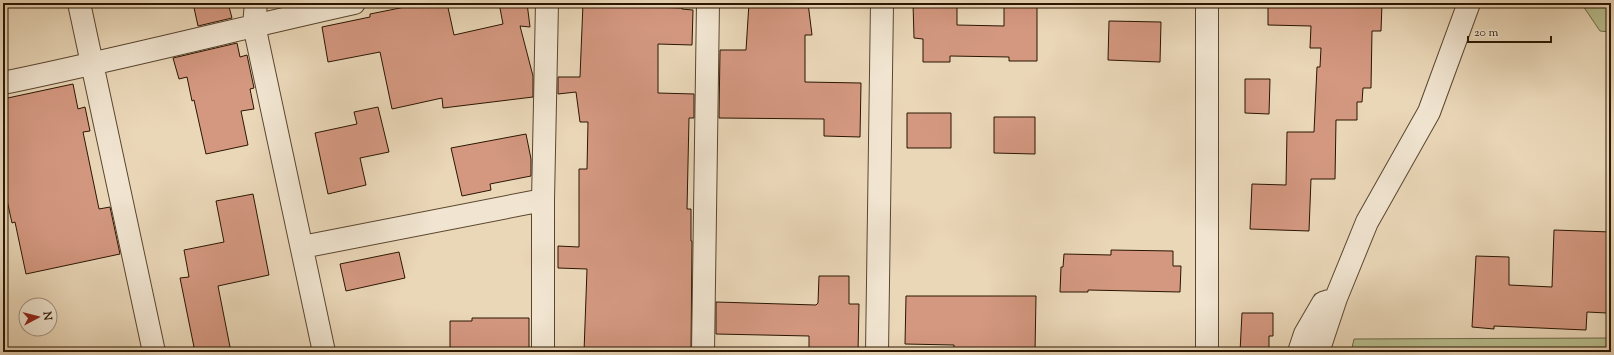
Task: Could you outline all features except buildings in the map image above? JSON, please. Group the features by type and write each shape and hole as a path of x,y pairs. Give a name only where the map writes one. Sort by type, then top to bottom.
{"street":[{"path":"79,3 154,352"},
{"path":"256,3 254,25 324,352"},
{"path":"3,83 92,64 254,25 354,3"},
{"path":"543,352 543,200 547,3"},
{"path":"703,352 708,3"},
{"path":"877,352 882,3"},
{"path":"1206,352 1207,3"},
{"path":"1318,352 1336,298 1367,222 1429,112 1469,3"},
{"path":"302,247 543,200"},
{"path":"1299,352 1305,334 1323,303 1336,298"}],"green space":[{"path":"1581,3 1611,3 1611,32 1600,31"},
{"path":"1611,338 1611,352 1351,352 1354,339"}]}
